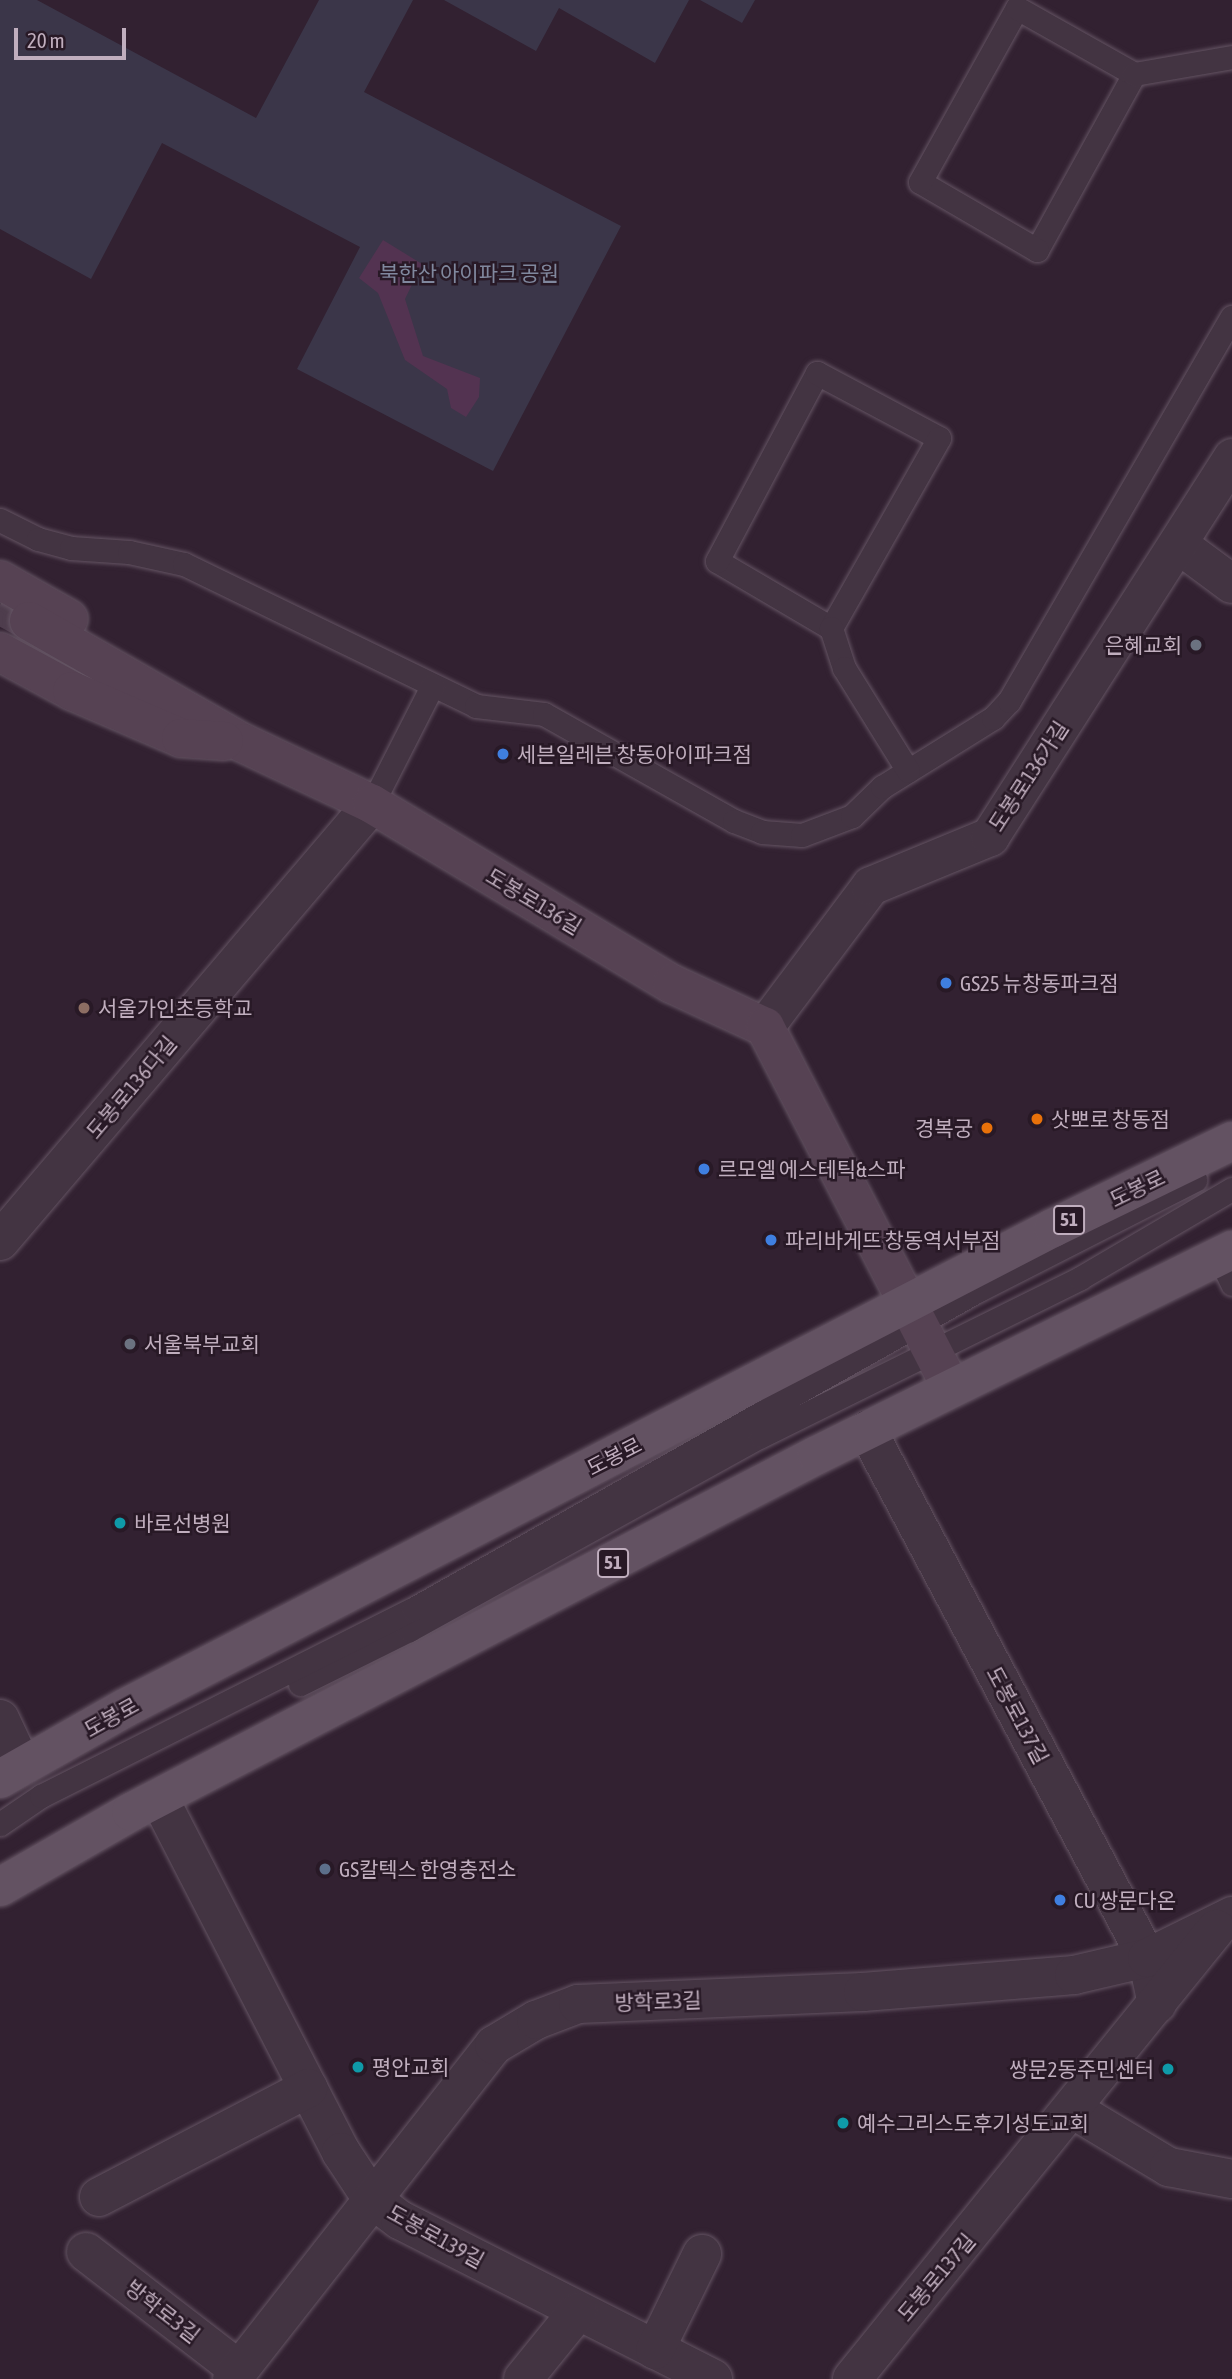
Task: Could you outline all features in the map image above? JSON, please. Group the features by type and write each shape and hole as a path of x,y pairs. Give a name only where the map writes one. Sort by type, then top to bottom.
{"main road":[{"name":"도봉로","path":"11,1773 125,1708 920,1326 1053,1228 1232,1141"},
{"name":"51","path":"0,1887 159,1798 867,1430 951,1388 1228,1264"}],"street":[{"name":"도봉로136가길","path":"765,1027 871,886 990,837 1232,458"},
{"path":"1178,544 1232,584"},
{"path":"0,580 184,682 243,743"},
{"name":"도봉로136길","path":"29,621 243,743 372,804 672,984 765,1027"},
{"path":"0,652 72,691 181,738 243,743"},
{"name":"도봉로136다길","path":"0,1241 372,804"},
{"path":"765,1027 951,1388"},
{"name":"도봉로137길","path":"867,1430 1147,1958 1157,2004"},
{"path":"0,1720 11,1773"},
{"name":"도봉로139길","path":"159,1798 307,2088 372,2199 400,2220 713,2379"},
{"name":"도봉로137길","path":"852,2379 1074,2110 1226,1920"},
{"name":"방학로3길","path":"86,2252 236,2375 494,2045 536,2020 578,2004 889,1990 1074,1975 1147,1958 1226,1920"},
{"path":"99,2197 307,2088"},
{"path":"1074,2110 1169,2167 1226,2168"},
{"path":"655,2350 702,2254"},
{"path":"523,2379 578,2311"}],"lane":[{"path":"1134,74 1037,250 920,182 1017,8 1134,74 1232,57"},
{"path":"0,520 38,539 71,548 129,552 184,564 476,706 544,714 734,821 783,836 821,830 852,816 882,787 993,718 1022,684 1232,317"},
{"path":"831,628 939,438 817,373 717,561 831,628 844,668 908,771"},
{"path":"372,804 432,686"},
{"path":"0,1824 41,1796 413,1609 920,1326 977,1291 1232,1161"},
{"path":"0,1842 64,1801 409,1630 761,1436 920,1326 1080,1278 1232,1189"}],"green space":[{"name":"북한산 아이파크 공원","path":"0,0 37,0 256,118 319,0 413,0 364,92 621,226 493,471 297,369 360,247 162,143 91,279 0,229"},
{"path":"444,0 689,0 655,63 559,8 536,51"},
{"path":"700,0 755,0 742,23"}],"shaded area":[{"path":"383,240 422,264 405,299 423,356 480,378 479,397 466,417 451,408 447,389 405,360 378,293 359,278"}],"tunnel":[{"path":"0,605 29,621"}],"place":[{"name":"은혜교회","path":"1196,645"},
{"name":"세븐일레븐 창동아이파크점","path":"503,754"},
{"name":"GS25 뉴창동파크점","path":"946,983"},
{"name":"서울가인초등학교","path":"84,1008"},
{"name":"삿뽀로 창동점","path":"1037,1119"},
{"name":"경복궁","path":"987,1128"},
{"name":"르모엘 에스테틱&스파","path":"704,1169"},
{"name":"파리바게뜨 창동역서부점","path":"771,1240"},
{"name":"서울북부교회","path":"130,1344"},
{"name":"바로선병원","path":"120,1523"},
{"name":"GS칼텍스 한영충전소","path":"325,1869"},
{"name":"CU 쌍문다온","path":"1060,1900"},
{"name":"평안교회","path":"358,2067"},
{"name":"쌍문2동주민센터","path":"1168,2069"},
{"name":"예수그리스도후기성도교회","path":"843,2123"}]}
